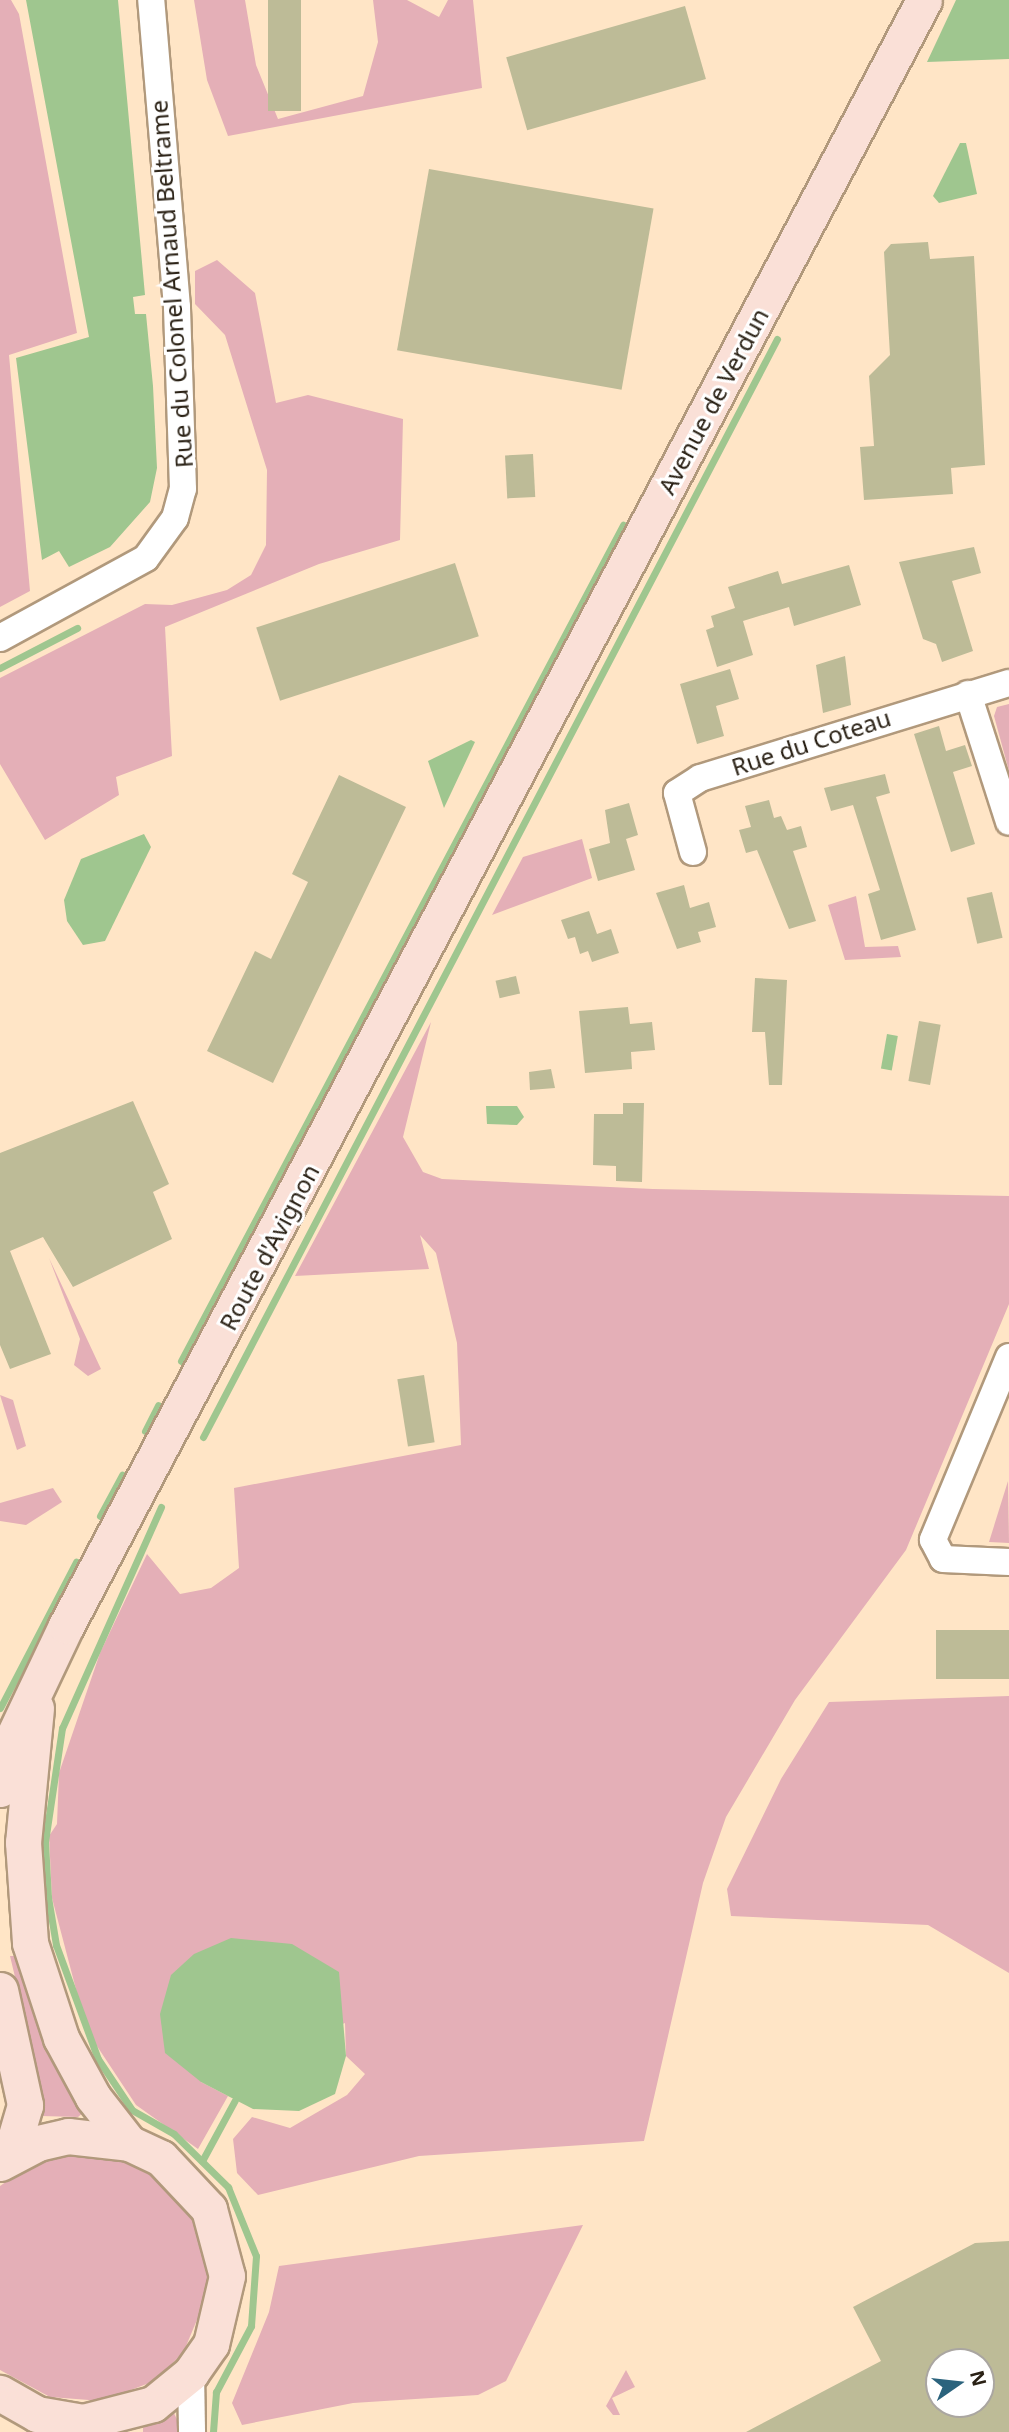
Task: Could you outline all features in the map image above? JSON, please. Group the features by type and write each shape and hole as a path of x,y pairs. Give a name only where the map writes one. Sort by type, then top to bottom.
{"main road":[{"name":"Avenue de Verdun","path":"502,803 924,0"},
{"name":"Route d'Avignon","path":"0,1789 9,1746 37,1691 502,803"},
{"name":"Route d'Avignon","path":"37,1691 23,1842 30,1943 61,2038 93,2097 129,2143"},
{"path":"0,1990 25,2105 5,2160"},
{"path":"5,2160 68,2136 129,2143 188,2180 222,2241 223,2311 191,2373 153,2404 116,2426 60,2420 5,2401"}],"street":[{"name":"Rue du Colonel Arnaud Beltrame","path":"0,638 146,558 175,518 183,489 177,307 151,0"},
{"name":"Rue du Coteau","path":"692,852 677,793 699,778 1009,683"},
{"path":"968,694 1009,822"},
{"path":"1009,1357 933,1540 943,1559 1009,1562"},
{"path":"191,2373 192,2432"}],"shaded area":[{"path":"0,0 11,0 19,14 77,333 9,355 30,591 0,607"},
{"path":"26,0 118,0 145,295 133,297 135,314 146,314 153,386 157,468 150,502 110,547 69,567 59,551 42,560 16,358 89,337"},
{"path":"194,0 245,0 256,65 278,119 363,96 378,42 373,0 407,0 439,17 448,0 473,0 482,88 228,136 207,80"},
{"path":"956,0 1009,0 1009,59 927,62"},
{"path":"960,143 966,143 977,194 939,203 933,196"},
{"path":"217,260 255,293 276,403 308,395 403,419 400,540 319,564 165,627 172,756 116,777 119,795 45,840 0,764 0,678 145,604 172,605 227,590 251,575 266,545 267,470 225,335 195,304 195,271"},
{"path":"1009,704 1009,771 994,716 997,707"},
{"path":"471,740 475,742 444,808 428,761"},
{"path":"144,834 151,847 105,941 83,945 67,921 64,900 81,859"},
{"path":"582,839 592,878 492,915 523,857"},
{"path":"856,896 865,947 898,946 901,957 845,960 828,905"},
{"path":"431,1022 403,1137 423,1172 442,1179 653,1189 1009,1196 1009,1304 906,1550 795,1700 726,1817 703,1883 644,2141 419,2156 258,2195 237,2173 233,2139 252,2117 290,2128 347,2095 365,2074 346,2056 345,2023 201,2082 228,2096 198,2149 136,2105 87,2031 52,1898 49,1836 57,1824 59,1773 100,1653 147,1554 180,1594 211,1588 239,1568 234,1488 461,1445 457,1343 436,1253 420,1235 429,1269 295,1276"},
{"path":"887,1034 898,1036 892,1070 881,1068"},
{"path":"486,1106 517,1106 524,1117 517,1125 487,1124"},
{"path":"49,1258 101,1369 88,1376 74,1365 80,1339"},
{"path":"0,1395 13,1400 26,1446 17,1450"},
{"path":"1008,1481 1009,1543 989,1542"},
{"path":"53,1488 62,1502 26,1525 0,1521 0,1503"},
{"path":"1009,1696 1009,1973 928,1925 731,1916 727,1889 781,1779 829,1702"},
{"path":"231,1938 292,1944 339,1972 346,2056 335,2094 299,2111 253,2109 201,2082 165,2053 160,2014 171,1975 194,1954"},
{"path":"10,1956 17,1956 42,2034 84,2112 78,2117 41,2116 41,2086"},
{"path":"68,2153 118,2157 159,2177 198,2225 208,2269 209,2291 184,2351 157,2380 102,2401 50,2397 0,2370 0,2186 26,2168"},
{"path":"583,2225 506,2381 478,2395 353,2403 242,2425 232,2403 269,2312 279,2266"},
{"path":"626,2370 635,2387 612,2398 620,2415 613,2415 606,2406"},
{"path":"173,2411 183,2432 143,2432 143,2428"}],"building":[{"path":"268,0 301,0 301,111 268,111"},
{"path":"685,6 706,79 527,130 506,57"},
{"path":"429,169 654,209 622,390 397,350"},
{"path":"928,242 930,259 974,256 985,465 951,468 953,494 864,500 860,447 874,446 869,376 890,355 884,252 891,244"},
{"path":"533,454 535,497 507,498 505,455"},
{"path":"974,547 981,573 952,581 973,651 942,662 936,644 923,639 899,562"},
{"path":"455,563 479,636 280,701 256,628"},
{"path":"849,565 861,605 794,626 789,607 743,621 753,655 717,667 706,630 714,627 711,616 735,608 728,587 778,571 782,584"},
{"path":"845,656 851,705 823,713 816,665"},
{"path":"730,669 739,699 716,706 724,736 697,744 680,684"},
{"path":"939,726 946,751 965,745 972,766 953,772 975,844 951,852 914,734"},
{"path":"885,774 890,793 876,797 916,930 881,940 868,894 880,890 853,805 831,811 824,788"},
{"path":"339,775 406,807 273,1083 207,1051 255,951 271,959 308,882 292,874"},
{"path":"769,800 774,818 781,816 787,830 801,826 807,847 793,851 816,921 789,929 757,850 746,853 739,830 751,827 745,806"},
{"path":"629,803 638,835 626,839 635,870 598,881 589,849 610,843 605,810"},
{"path":"684,885 690,908 709,902 716,927 698,932 701,942 677,949 656,893"},
{"path":"992,892 1003,938 977,944 967,898"},
{"path":"589,911 597,934 611,929 619,953 592,962 588,951 580,954 575,937 568,939 561,920"},
{"path":"516,976 520,994 500,998 496,981"},
{"path":"755,978 787,980 782,1085 769,1085 765,1032 752,1032"},
{"path":"628,1007 630,1024 652,1022 655,1050 631,1052 632,1069 585,1073 579,1011"},
{"path":"919,1021 941,1025 930,1085 908,1081"},
{"path":"551,1069 555,1088 530,1090 529,1072"},
{"path":"133,1101 169,1184 153,1192 172,1239 73,1287 43,1237 10,1251 51,1354 10,1369 0,1345 0,1153"},
{"path":"623,1103 644,1103 642,1182 616,1181 616,1166 593,1165 594,1114 623,1114"},
{"path":"424,1375 435,1442 408,1446 397,1379"},
{"path":"936,1630 1009,1630 1009,1679 936,1679"},
{"path":"1009,2241 1009,2432 746,2432 881,2361 853,2307 975,2243"}],"waterway":[{"path":"203,1437 777,339"},
{"path":"181,1361 623,525"},
{"path":"0,668 77,628"},
{"path":"145,1431 158,1405"},
{"path":"100,1516 122,1475"},
{"path":"161,1507 62,1728 45,1842 48,1897 56,1945 98,2059 132,2110 174,2134 228,2187 256,2256 251,2326 216,2392 213,2432"},
{"path":"0,1708 76,1562"},
{"path":"202,2161 235,2100"}]}
